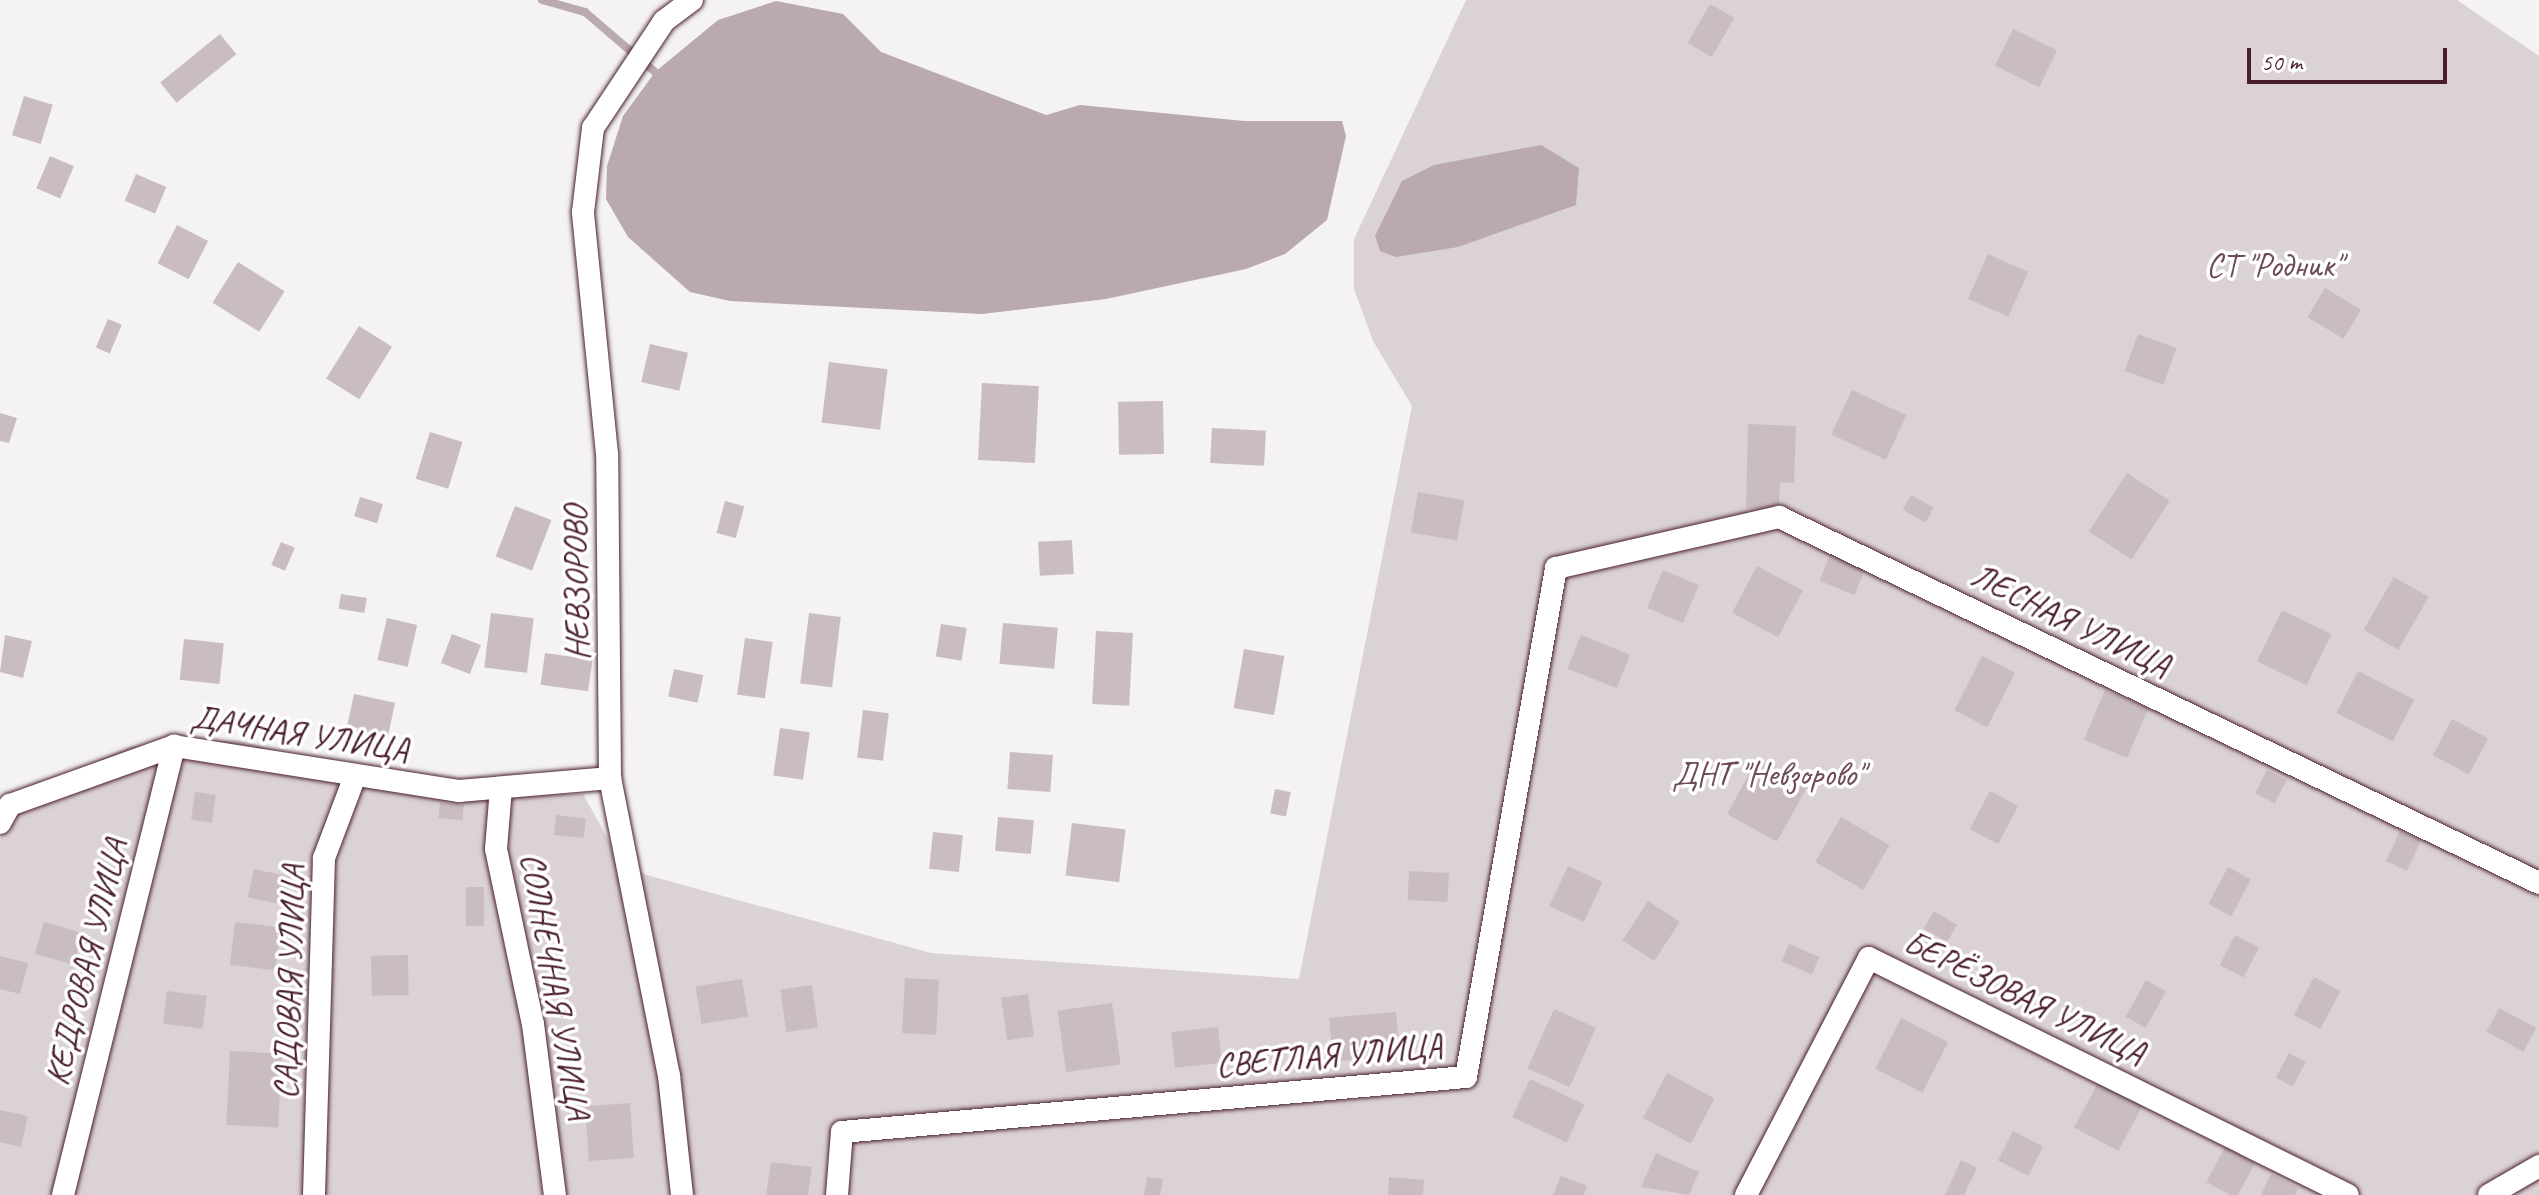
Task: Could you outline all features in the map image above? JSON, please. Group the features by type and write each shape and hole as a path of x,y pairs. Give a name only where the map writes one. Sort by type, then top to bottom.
{"street":[{"name":"НЕВЗОРОВО","path":"682,1195 669,1076 610,778 605,427 583,212 593,128 664,21 692,0"},
{"name":"ЛЕСНАЯ УЛИЦА","path":"1556,568 1779,517 2539,883"},
{"name":"СВЕТЛАЯ УЛИЦА","path":"837,1195 842,1132 1466,1077 1556,568"},
{"name":"ДАЧНАЯ УЛИЦА","path":"0,823 10,805 174,746 459,791 610,778"},
{"name":"КЕДРОВАЯ УЛИЦА","path":"63,1195 174,746"},
{"name":"САДОВАЯ УЛИЦА","path":"314,1195 324,858 355,776"},
{"name":"СОЛНЕЧНАЯ УЛИЦА","path":"501,788 496,849 533,1024 555,1195"},
{"name":"БЕРЁЗОВАЯ УЛИЦА","path":"1746,1195 1869,958 2348,1195"},
{"path":"2489,1195 2539,1166"}],"green space":[{"path":"1466,0 2457,0 2539,56 2539,1195 0,1195 0,839 29,792 131,746 238,740 433,796 583,794 625,869 931,953 1299,979 1412,406 1373,341 1354,289 1354,239"}],"shaded area":[{"path":"776,1 843,14 881,52 1046,115 1080,105 1244,121 1342,121 1346,136 1327,220 1285,254 1246,269 1106,299 982,314 730,301 690,292 628,237 606,199 607,166 623,116 655,72 718,20"},
{"path":"1541,145 1579,168 1576,205 1458,247 1396,257 1380,251 1375,236 1402,181 1434,165"}],"building":[{"path":"1710,4 1734,18 1712,57 1688,43"},
{"path":"2013,29 2057,50 2039,87 1995,66"},
{"path":"220,34 236,54 177,103 160,82"},
{"path":"24,96 53,105 41,144 12,135"},
{"path":"50,156 74,166 60,198 36,188"},
{"path":"136,174 166,187 155,214 125,201"},
{"path":"177,225 208,241 189,279 157,263"},
{"path":"1988,254 2028,272 2008,317 1968,299"},
{"path":"238,262 285,291 259,332 213,303"},
{"path":"2325,288 2361,310 2343,339 2307,317"},
{"path":"108,319 122,325 110,353 96,348"},
{"path":"359,326 392,347 359,399 326,379"},
{"path":"2138,334 2177,348 2163,385 2125,371"},
{"path":"650,344 688,353 679,391 641,382"},
{"path":"829,362 888,369 880,430 822,423"},
{"path":"982,383 1039,386 1035,463 978,460"},
{"path":"1852,390 1906,415 1886,460 1831,434"},
{"path":"1163,401 1164,454 1119,455 1118,402"},
{"path":"0,413 17,418 9,443 0,441"},
{"path":"1748,424 1796,426 1794,483 1780,482 1779,509 1746,508"},
{"path":"1212,428 1266,431 1264,466 1210,463"},
{"path":"430,432 463,442 448,489 416,479"},
{"path":"2127,473 2170,501 2132,559 2089,532"},
{"path":"1418,492 1464,500 1457,541 1411,532"},
{"path":"1911,495 1934,508 1925,522 1903,510"},
{"path":"360,497 383,504 377,523 354,516"},
{"path":"725,501 744,506 736,538 716,533"},
{"path":"515,506 551,520 532,570 496,556"},
{"path":"1072,540 1074,574 1040,576 1038,542"},
{"path":"281,542 295,548 285,571 271,565"},
{"path":"1831,552 1866,566 1855,595 1819,581"},
{"path":"1757,566 1803,590 1778,637 1732,613"},
{"path":"1663,570 1699,585 1683,623 1647,608"},
{"path":"2394,577 2429,597 2398,650 2364,630"},
{"path":"341,594 367,598 364,613 339,609"},
{"path":"2282,610 2331,634 2306,685 2257,661"},
{"path":"491,613 534,618 527,673 484,668"},
{"path":"809,613 841,617 832,687 800,683"},
{"path":"387,618 417,625 408,667 377,660"},
{"path":"1003,623 1058,628 1054,669 999,664"},
{"path":"941,624 967,628 962,661 936,657"},
{"path":"1096,631 1133,633 1129,706 1092,704"},
{"path":"452,634 481,645 470,674 441,663"},
{"path":"5,635 32,641 23,678 0,672"},
{"path":"1581,635 1630,655 1617,688 1568,668"},
{"path":"745,638 773,642 765,698 737,694"},
{"path":"184,639 224,643 219,684 180,680"},
{"path":"1244,649 1284,656 1274,715 1234,708"},
{"path":"545,653 593,660 588,691 541,685"},
{"path":"1982,656 2015,673 1987,727 1954,710"},
{"path":"674,669 703,675 698,703 668,696"},
{"path":"2358,671 2414,700 2393,741 2337,713"},
{"path":"2105,690 2148,708 2127,758 2084,740"},
{"path":"354,694 395,703 388,737 347,728"},
{"path":"863,710 889,713 883,761 857,758"},
{"path":"2452,719 2488,738 2469,774 2433,755"},
{"path":"780,728 810,732 803,780 773,776"},
{"path":"1010,752 1053,755 1050,792 1007,789"},
{"path":"1758,758 1808,786 1777,842 1727,814"},
{"path":"2267,770 2287,780 2275,803 2255,793"},
{"path":"1275,789 1291,792 1286,817 1270,814"},
{"path":"1990,791 2018,806 1998,844 1970,829"},
{"path":"195,792 216,795 212,823 191,820"},
{"path":"440,803 464,805 463,820 439,818"},
{"path":"556,815 586,818 584,838 554,835"},
{"path":"998,817 1034,820 1031,854 995,851"},
{"path":"1841,817 1889,845 1863,890 1815,862"},
{"path":"1072,823 1126,830 1119,882 1066,876"},
{"path":"2400,831 2421,841 2407,871 2386,861"},
{"path":"933,832 963,835 959,872 929,869"},
{"path":"1568,866 1602,882 1584,922 1549,906"},
{"path":"2228,867 2251,879 2231,916 2208,904"},
{"path":"254,869 291,877 285,905 248,897"},
{"path":"1409,871 1449,873 1447,902 1407,900"},
{"path":"466,887 484,887 484,926 466,926"},
{"path":"1648,901 1680,922 1654,961 1622,940"},
{"path":"1934,911 1957,925 1947,942 1924,928"},
{"path":"44,922 83,933 74,965 35,954"},
{"path":"235,922 281,928 275,970 230,965"},
{"path":"2235,935 2259,947 2244,978 2220,965"},
{"path":"1789,944 1819,957 1812,974 1782,961"},
{"path":"408,955 409,995 372,996 371,956"},
{"path":"0,956 28,963 20,994 0,989"},
{"path":"2314,977 2340,991 2320,1029 2294,1015"},
{"path":"905,978 939,980 936,1035 902,1033"},
{"path":"742,979 748,1017 702,1024 696,986"},
{"path":"2146,980 2166,991 2146,1028 2126,1017"},
{"path":"812,985 818,1028 786,1032 780,989"},
{"path":"167,991 207,996 203,1029 163,1024"},
{"path":"1028,994 1034,1037 1007,1040 1001,998"},
{"path":"1112,1003 1121,1064 1066,1072 1058,1011"},
{"path":"2499,1008 2536,1028 2523,1052 2486,1032"},
{"path":"1554,1009 1596,1028 1570,1087 1528,1068"},
{"path":"1396,1012 1400,1056 1333,1062 1329,1018"},
{"path":"1901,1018 1948,1042 1922,1093 1875,1069"},
{"path":"1218,1027 1222,1063 1175,1068 1171,1032"},
{"path":"230,1051 282,1054 278,1128 226,1125"},
{"path":"2289,1053 2306,1062 2293,1087 2276,1078"},
{"path":"1667,1073 1715,1098 1691,1143 1643,1118"},
{"path":"1530,1079 1584,1104 1567,1142 1512,1117"},
{"path":"2100,1079 2144,1102 2118,1151 2074,1128"},
{"path":"630,1103 634,1158 589,1161 585,1106"},
{"path":"0,1110 28,1116 21,1147 0,1142"},
{"path":"2013,1131 2043,1146 2028,1176 1998,1160"},
{"path":"2225,1147 2255,1163 2238,1195 2230,1195 2206,1182"},
{"path":"1656,1153 1699,1172 1689,1195 1641,1187"},
{"path":"1961,1160 1977,1168 1964,1195 1945,1195"},
{"path":"771,1162 812,1167 808,1195 766,1195"},
{"path":"2271,1174 2298,1188 2295,1195 2261,1195"},
{"path":"1561,1176 1587,1186 1584,1195 1553,1195"},
{"path":"1147,1177 1163,1179 1160,1195 1144,1195"},
{"path":"1389,1177 1424,1180 1423,1195 1388,1195"}],"waterway":[{"path":"542,0 585,12 655,72"}],"park label":[{"name":"СТ \"Родник\"","path":"2274,265"},
{"name":"ДНТ \"Невзорово\"","path":"1768,774"}]}
